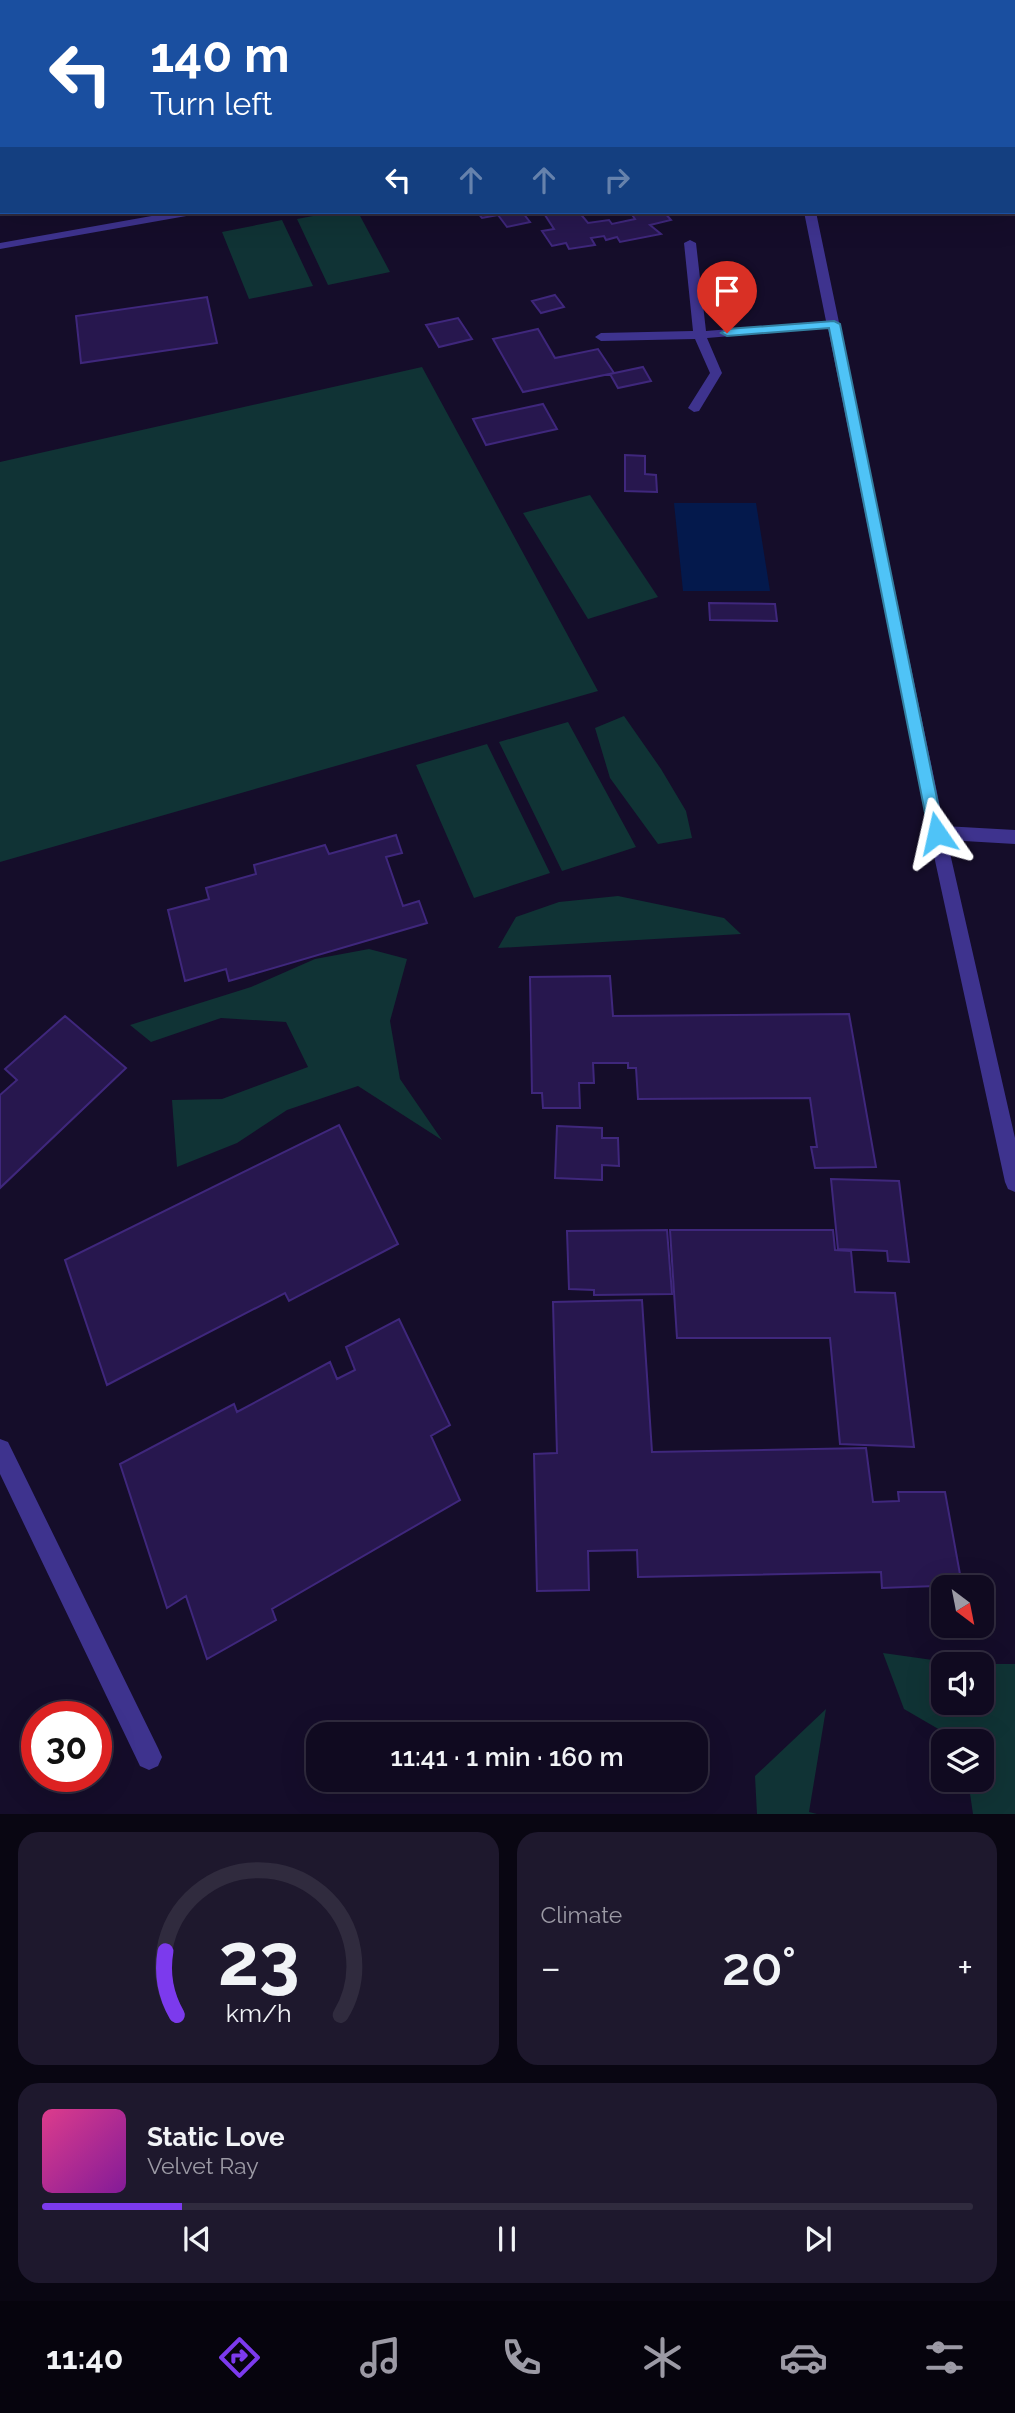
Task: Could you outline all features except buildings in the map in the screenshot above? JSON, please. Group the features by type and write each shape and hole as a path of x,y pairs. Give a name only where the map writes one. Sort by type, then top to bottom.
{"street":[{"path":"0,246 181,214"},
{"path":"810,214 937,833 1015,1182"},
{"path":"690,243 700,335 716,373 694,408"},
{"path":"601,337 700,335 834,324"},
{"path":"937,833 1015,837"},
{"path":"0,1450 149,1758"}],"green space":[{"path":"323,214 359,214 390,272 328,285 297,219"},
{"path":"282,220 313,286 249,299 222,232"},
{"path":"422,367 598,691 0,862 0,462"},
{"path":"590,495 658,597 588,619 523,513"},
{"path":"624,716 686,811 692,838 658,844 610,778 595,728"},
{"path":"568,722 636,847 562,871 499,742"},
{"path":"487,744 550,873 474,898 416,765"},
{"path":"618,896 724,918 741,934 498,948 516,917 559,902"},
{"path":"369,949 407,959 390,1021 400,1079 442,1140 358,1086 287,1110 237,1143 177,1167 172,1100 222,1099 308,1067 286,1022 221,1018 151,1042 130,1025 251,987 315,959"},
{"path":"883,1653 931,1660 931,1715 994,1715 994,1664 1015,1664 1015,1814 973,1814 970,1792 994,1792 994,1729 938,1729 904,1709"},
{"path":"826,1709 809,1812 817,1814 757,1814 755,1776"}],"water":[{"path":"674,503 756,503 770,591 683,591"}],"route":[{"path":"727,333 834,324 937,833"}]}
